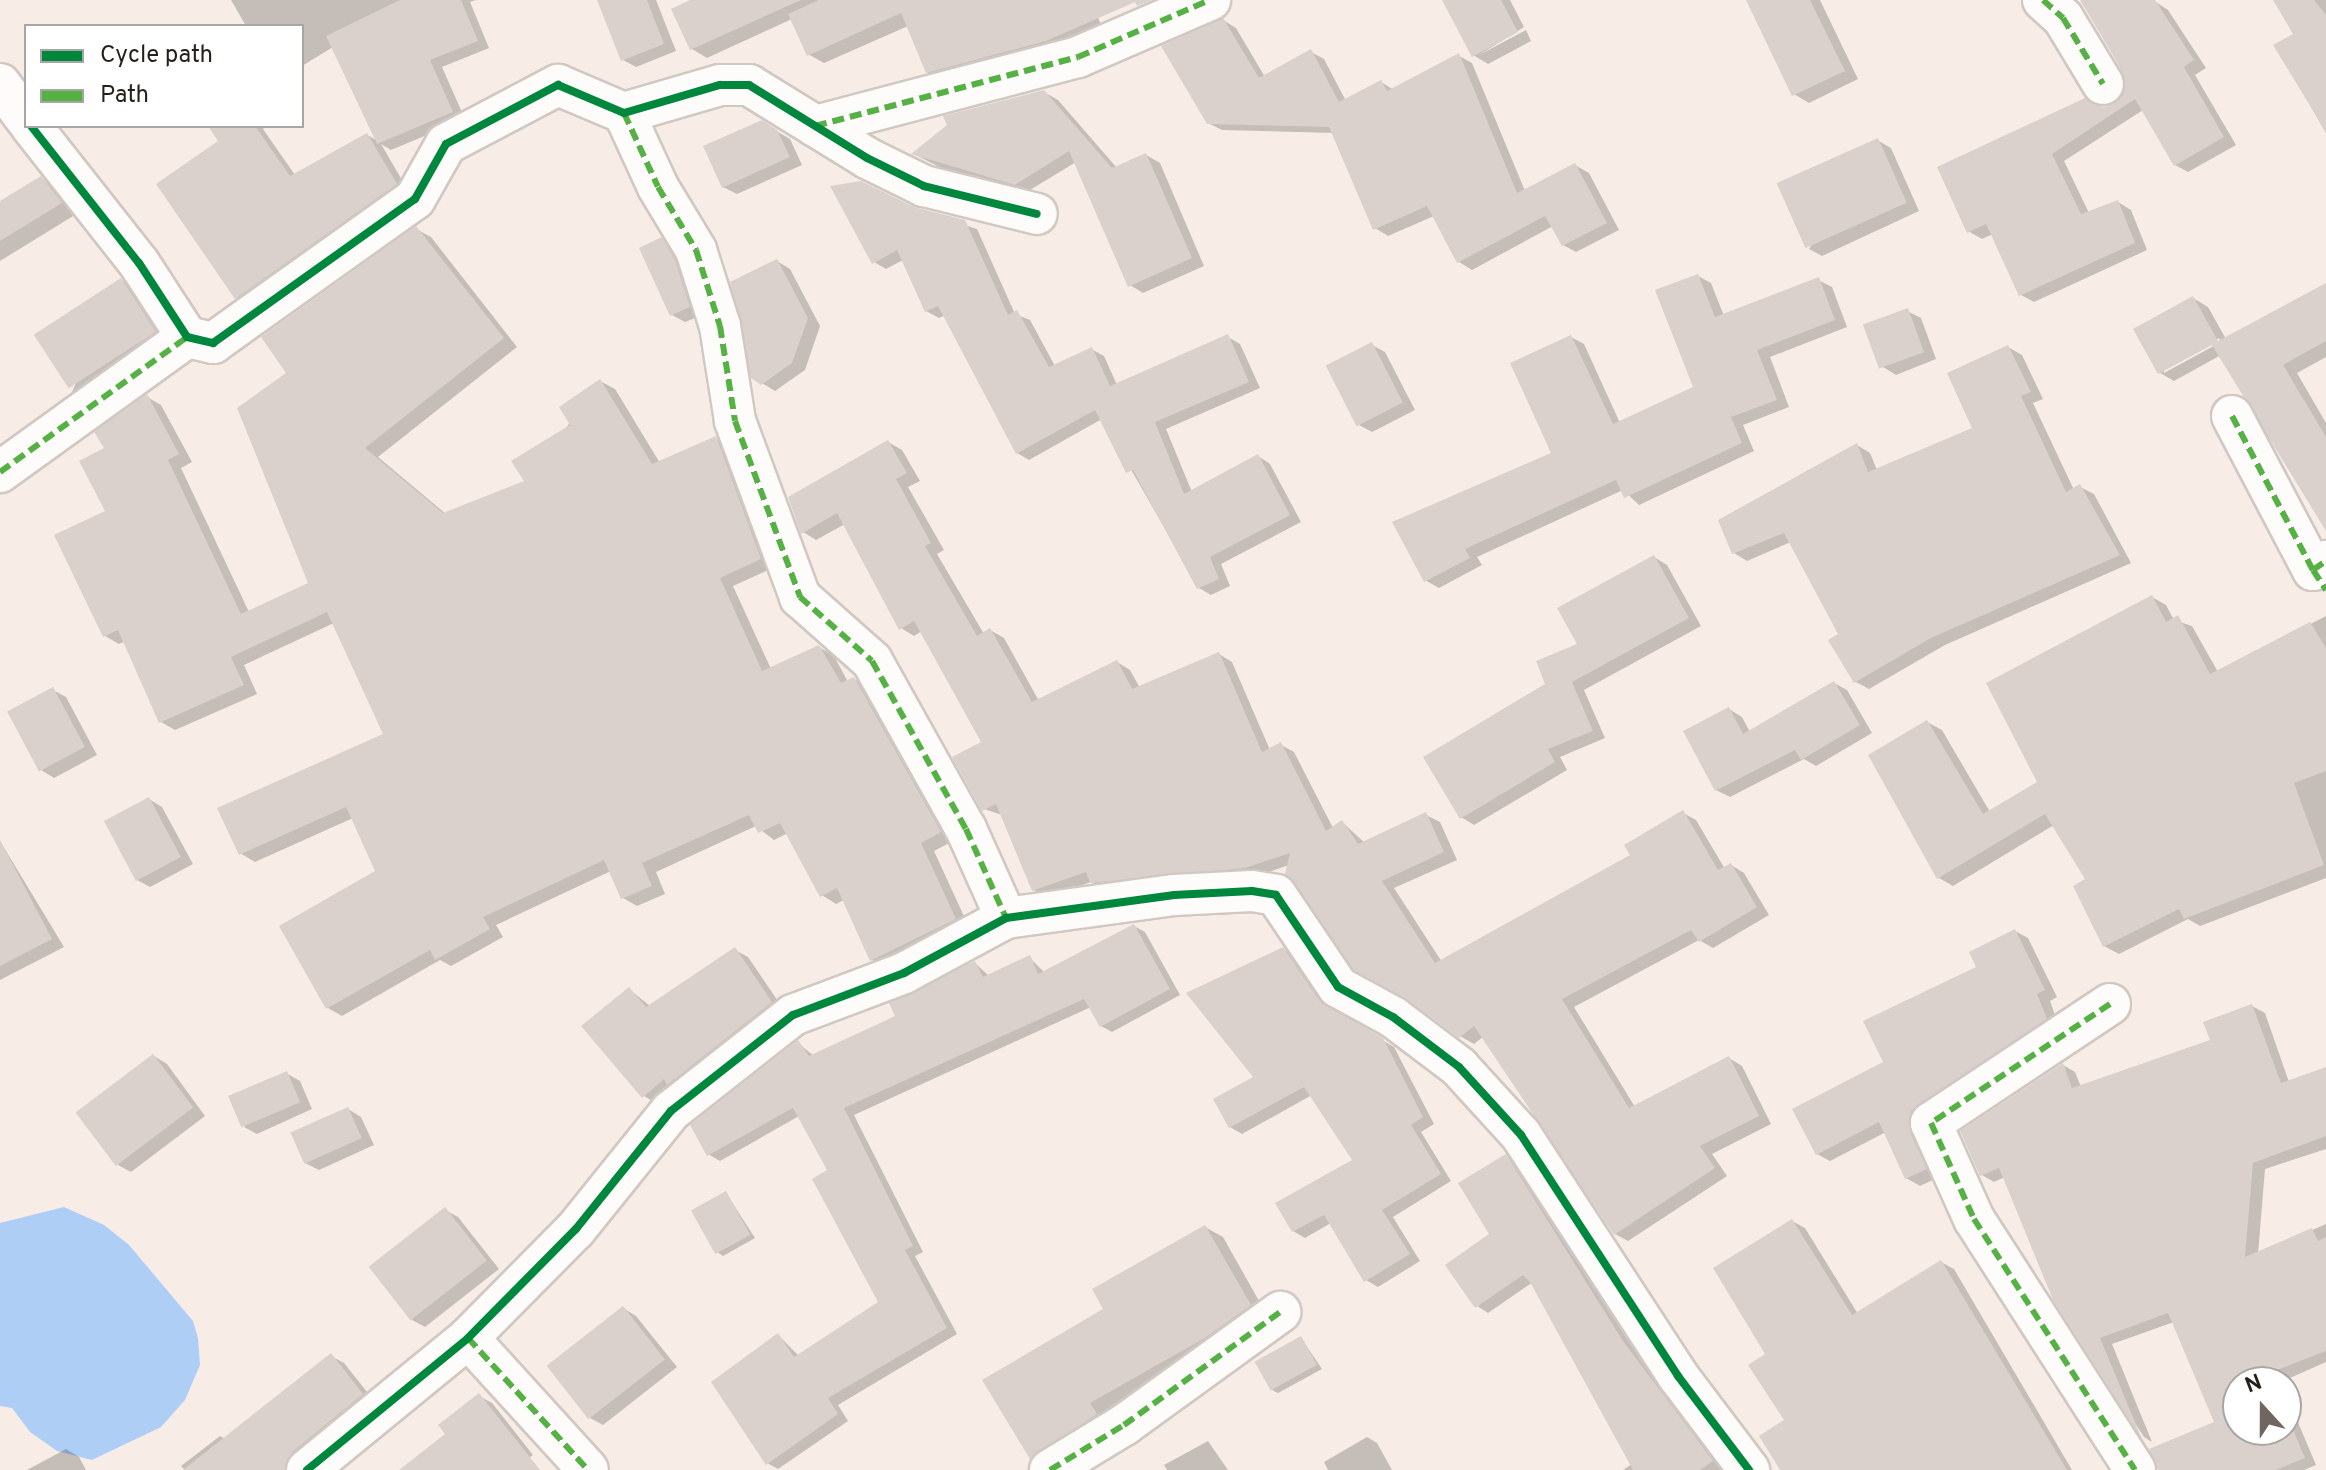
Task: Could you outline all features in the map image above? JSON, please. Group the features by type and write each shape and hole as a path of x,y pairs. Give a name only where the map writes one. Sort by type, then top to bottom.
{"street":[{"path":"815,126 1078,57 1210,0"},
{"path":"2043,0 2063,18 2103,84"},
{"path":"0,84 24,116"},
{"path":"33,128 139,263 187,337 213,343 415,199 446,144 558,85 624,113 720,85 749,85 815,126 924,186 1037,214"},
{"path":"624,113 658,187 696,250 720,326 735,421 800,597 872,661 966,829 1006,918"},
{"path":"0,472 187,337"},
{"path":"2232,416 2322,574"},
{"path":"307,1470 468,1338 576,1229 671,1111 793,1015 904,973 1006,918 1174,895 1252,891 1276,895 1338,987 1393,1017 1459,1067 1521,1135 1678,1376 1749,1470"},
{"path":"2110,1004 1931,1123 1974,1219 2135,1470"},
{"path":"1050,1470 1124,1425 1280,1312"},
{"path":"468,1338 588,1470"}],"water":[{"path":"64,1207 104,1225 129,1245 193,1321 198,1338 200,1365 185,1400 161,1427 92,1460 57,1451 30,1432 12,1408 0,1406 0,1223"}],"building":[{"path":"400,0 461,0 478,41 430,60 453,112 377,144 326,36"},
{"path":"597,0 647,0 664,44 621,61"},
{"path":"690,0 801,0 690,50 671,9"},
{"path":"819,0 1152,0 1137,6 1135,2 1046,41 926,73 901,13 807,56 788,14"},
{"path":"1442,0 1501,0 1518,32 1472,57"},
{"path":"1746,0 1810,0 1845,71 1792,96"},
{"path":"2080,0 2155,0 2194,60 2184,67 2224,137 2174,166 2135,99 2052,154 2081,214 2118,200 2135,243 2019,296 1986,224 1967,233 1937,167 2085,98 2104,107 2123,96 2123,72"},
{"path":"2273,0 2314,0 2326,15 2326,132 2273,45 2293,34"},
{"path":"1223,18 1259,78 1311,49 1339,102 1381,80 1387,91 1459,53 1517,193 1575,163 1607,223 1562,246 1545,216 1457,263 1427,206 1373,230 1329,127 1207,124 1161,46"},
{"path":"1044,90 1112,168 1146,153 1192,258 1128,287 1069,151 1015,185 911,154 947,125 943,116"},
{"path":"762,120 777,130 790,157 722,188 703,146"},
{"path":"209,128 256,128 290,176 367,133 397,184 235,299 156,184 218,141"},
{"path":"1878,138 1907,203 1805,248 1777,183"},
{"path":"41,176 62,203 0,241 0,201"},
{"path":"861,181 914,207 965,220 1008,315 1017,310 1049,367 1092,347 1110,386 1228,334 1249,382 1155,422 1184,494 1258,454 1290,515 1210,557 1219,579 1197,589 1133,470 1126,473 1095,410 1016,454 938,306 925,312 897,250 872,264 830,186"},
{"path":"416,226 504,338 365,448 443,513 524,481 511,461 570,425 559,407 600,379 652,464 716,436 761,559 720,578 762,671 819,645 841,683 854,677 941,832 921,843 956,919 870,961 837,888 820,897 780,823 758,833 749,815 642,863 652,886 621,899 604,860 483,917 490,929 435,960 430,950 326,1009 279,926 375,871 346,807 239,855 217,808 383,734 327,612 231,657 244,685 159,723 118,630 103,637 54,535 105,511 79,461 104,448 94,432 147,394 179,454 168,460 241,614 308,583 237,408 286,373 261,337"},
{"path":"662,237 675,260 690,307 670,316 639,248"},
{"path":"777,259 808,318 792,363 761,385 751,378 730,282"},
{"path":"1698,274 1715,317 1819,277 1835,320 1757,350 1777,400 1731,417 1742,443 1624,498 1616,480 1465,549 1470,558 1424,582 1392,522 1551,453 1510,363 1571,335 1613,424 1693,387 1655,290"},
{"path":"121,278 156,332 69,388 34,335"},
{"path":"2326,283 2326,341 2283,365 2326,437 2326,531 2212,345 2158,374 2133,329 2193,296 2218,341"},
{"path":"1908,308 1924,352 1879,369 1863,324"},
{"path":"1372,342 1403,403 1357,426 1326,366"},
{"path":"2008,345 2031,392 2021,396 2066,492 2080,484 2120,555 1931,638 1854,683 1828,640 1838,634 1784,533 1732,554 1718,520 1857,443 1868,472 1972,428 1947,373"},
{"path":"888,440 907,473 896,479 931,543 925,546 977,636 990,628 1032,702 1117,660 1132,689 1219,652 1262,752 1281,742 1326,831 1342,820 1358,844 1426,812 1444,852 1382,881 1435,963 1630,855 1624,845 1683,810 1718,870 1731,863 1757,907 1699,942 1691,930 1562,999 1629,1108 1729,1056 1759,1116 1700,1146 1715,1168 1614,1235 1474,1026 1459,1038 1407,999 1354,970 1285,874 1290,853 1245,868 1090,883 1086,872 1032,891 996,804 982,811 952,757 981,742 914,621 899,630 837,513 801,534 788,497"},
{"path":"1654,555 1689,618 1572,682 1593,731 1548,749 1555,762 1460,819 1423,757 1545,684 1536,661 1577,644 1557,608"},
{"path":"2152,595 2166,622 2178,615 2210,674 2310,622 2326,648 2326,771 2294,783 2324,865 2184,919 2179,909 2103,947 2073,886 2085,879 2045,814 1937,879 1868,755 1927,720 1983,814 2037,782 1986,683"},
{"path":"1834,681 1860,725 1801,760 1795,750 1715,791 1683,731 1729,707 1743,734"},
{"path":"53,687 85,747 39,771 7,711"},
{"path":"149,797 181,857 136,881 104,821"},
{"path":"0,840 52,939 0,966"},
{"path":"1134,924 1170,989 1100,1027 1084,999 844,1108 913,1246 905,1250 947,1328 828,1398 838,1414 766,1465 711,1382 778,1333 794,1357 878,1302 812,1179 827,1170 793,1108 707,1156 690,1125 798,1040 809,1056 895,1016 889,1003 975,961 983,977 1030,955 1038,974"},
{"path":"2015,929 2045,990 2037,994 2047,1019 1911,1111 1910,1132 1927,1169 1905,1179 1879,1122 1816,1155 1792,1109 1883,1062 1863,1021 1976,967 1969,952"},
{"path":"735,947 772,1002 667,1085 664,1079 642,1098 581,1026 629,987 646,1007"},
{"path":"1283,947 1319,1000 1383,1038 1423,1117 1411,1125 1441,1174 1382,1210 1410,1254 1364,1282 1324,1215 1292,1232 1275,1203 1352,1160 1304,1087 1229,1128 1213,1099 1253,1077 1186,993"},
{"path":"2252,1004 2281,1083 2326,1067 2326,1136 2253,1163 2245,1257 2312,1228 2318,1241 2326,1237 2326,1351 2287,1366 2222,1366 2222,1446 2300,1446 2305,1458 2276,1470 2158,1470 2149,1449 2214,1422 2168,1313 2100,1338 2142,1439 2053,1300 1999,1168 1980,1176 1960,1131 2063,1063 2072,1088 2210,1040 2203,1022"},
{"path":"153,1054 193,1108 116,1166 76,1112"},
{"path":"287,1071 300,1102 241,1127 228,1096"},
{"path":"348,1107 362,1138 304,1164 290,1133"},
{"path":"1506,1154 1623,1341 1713,1461 1700,1470 1633,1470 1530,1282 1523,1275 1475,1308 1445,1265 1489,1234 1458,1183"},
{"path":"726,1191 750,1235 715,1254 691,1210"},
{"path":"445,1207 487,1261 410,1320 369,1267"},
{"path":"1792,1219 1852,1315 1941,1260 2067,1470 1780,1470 1759,1436 1784,1420 1748,1365 1765,1354 1713,1268"},
{"path":"1205,1225 1251,1305 1203,1339 1090,1403 1097,1414 1030,1459 982,1380 1103,1309 1092,1289"},
{"path":"623,1306 665,1360 588,1419 547,1366"},
{"path":"1301,1336 1317,1365 1271,1391 1255,1362"},
{"path":"331,1353 363,1394 292,1452 285,1470 183,1470"},
{"path":"479,1393 540,1470 399,1470 445,1434 438,1425"}],"marked path":[{"path":"815,126 1078,57 1210,0"},
{"path":"2043,0 2063,18 2103,84"},
{"path":"624,113 658,187 696,250 720,326 735,421 800,597 872,661 966,829 1006,918"},
{"path":"0,472 187,337"},
{"path":"2232,416 2313,570 2326,561"},
{"path":"2313,570 2326,590"},
{"path":"2110,1004 1931,1123 1974,1219 2135,1470"},
{"path":"1050,1470 1124,1425 1280,1312"},
{"path":"468,1338 588,1470"}],"cycle path":[{"path":"33,128 139,263 187,337 213,343 415,199 446,144 558,85 624,113 720,85 749,85 867,158 924,186 1037,214"},
{"path":"307,1470 468,1338 576,1229 671,1111 793,1015 904,973 1006,918 1174,895 1252,891 1276,895 1338,987 1393,1017 1459,1067 1521,1135 1678,1376 1749,1470"}]}
